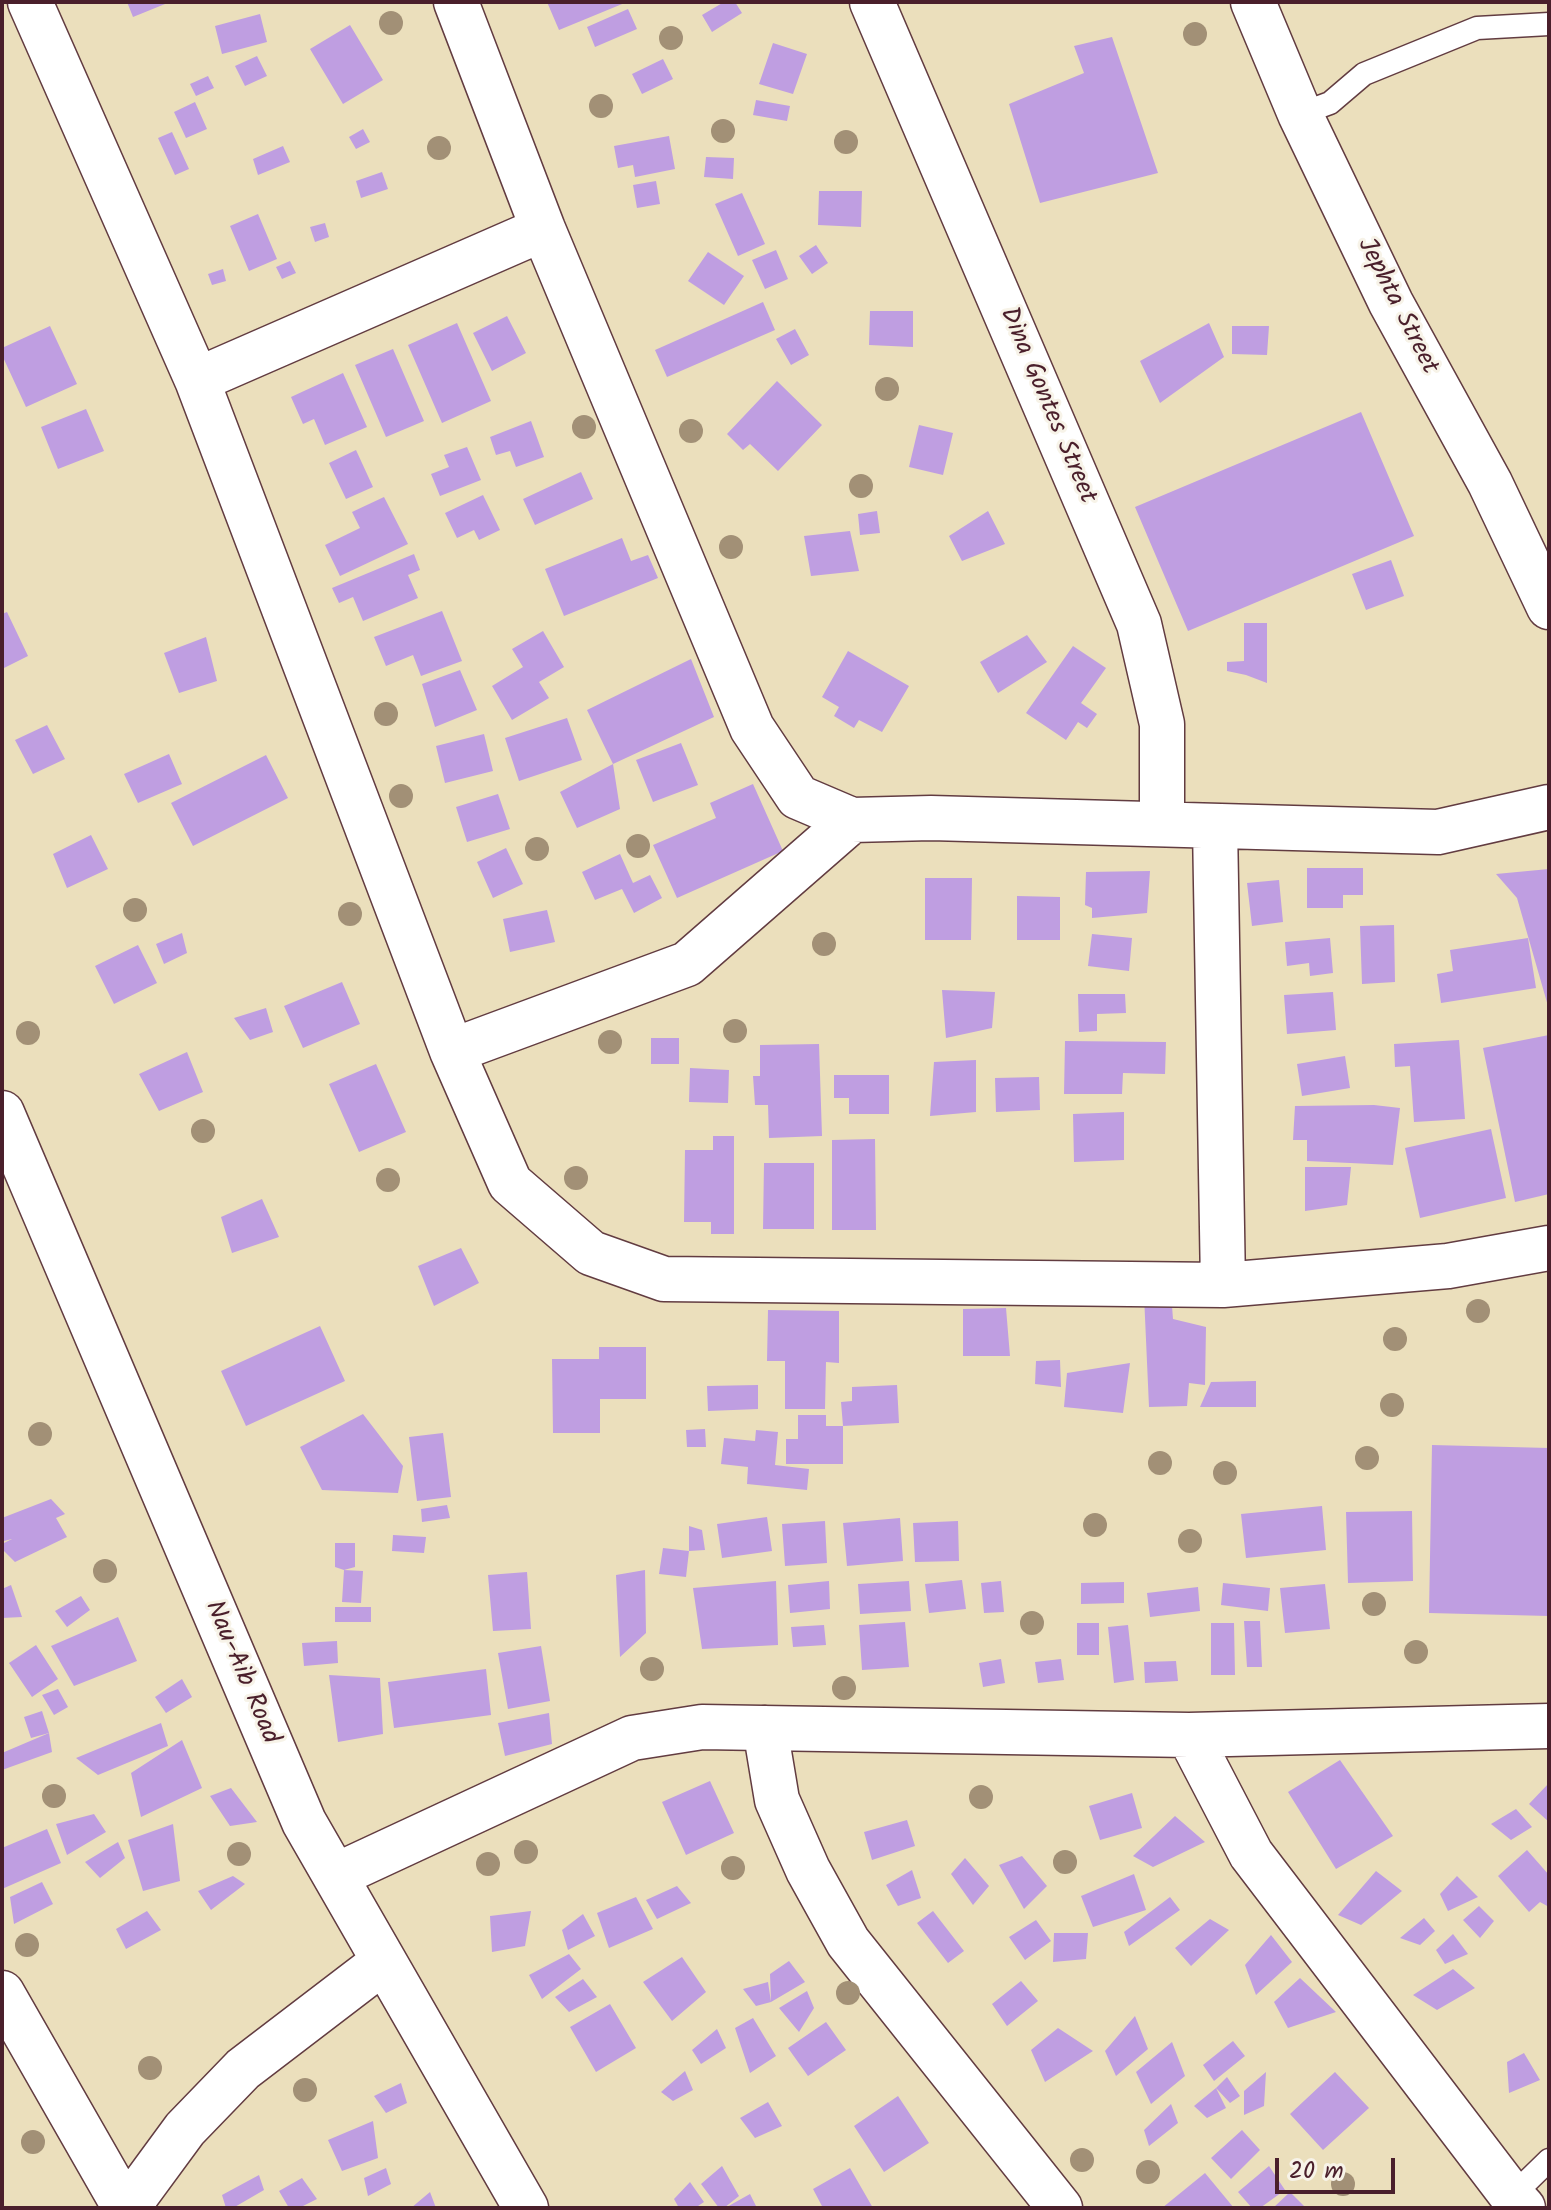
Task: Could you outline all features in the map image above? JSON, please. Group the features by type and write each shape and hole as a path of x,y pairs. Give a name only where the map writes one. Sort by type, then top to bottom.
{"street":[{"path":"30,2 197,380 452,1051 510,1183 591,1253 664,1279 1223,1285 1448,1266 1549,1248"},
{"path":"456,2 543,229 752,728 798,797 852,820 931,818 1438,832 1549,807"},
{"name":"Dina Gontes Street","path":"872,2 1139,624 1162,724 1162,824"},
{"name":"Jephta Street","path":"1253,2 1300,114 1391,303 1490,483 1549,607"},
{"path":"197,380 543,229"},
{"path":"452,1051 687,964 852,820"},
{"path":"1215,826 1223,1285"},
{"name":"Nau-Aib Road","path":"2,1113 304,1822 526,2208"},
{"path":"335,1876 632,1738 702,1727 1189,1735 1549,1726"},
{"path":"765,1728 777,1800 808,1870 848,1942 1060,2208"},
{"path":"1189,1735 1251,1854 1518,2202"},
{"path":"2,1993 126,2208 185,2129 243,2069 383,1962"}],"lane":[{"path":"1300,114 1330,103 1364,74 1477,28 1549,24"},
{"path":"1518,2202 1549,2160"}],"building":[{"path":"127,2 170,2 133,17"},
{"path":"547,2 627,2 559,30"},
{"path":"724,2 735,2 742,13 712,32 702,15"},
{"path":"628,9 637,29 595,47 587,27"},
{"path":"260,14 267,42 222,54 215,26"},
{"path":"350,25 383,80 343,104 310,49"},
{"path":"1112,37 1158,173 1040,203 1009,104 1084,73 1074,46"},
{"path":"773,43 807,54 793,94 759,84"},
{"path":"257,56 267,76 245,86 235,66"},
{"path":"663,59 673,79 642,94 632,74"},
{"path":"208,76 214,88 196,96 190,84"},
{"path":"756,100 790,106 787,121 753,115"},
{"path":"195,102 207,129 186,138 174,112"},
{"path":"363,129 370,142 356,149 349,137"},
{"path":"172,132 189,169 175,175 158,138"},
{"path":"669,136 675,169 635,177 633,165 618,168 614,146"},
{"path":"283,146 290,162 258,175 253,159"},
{"path":"706,157 734,158 733,179 704,177"},
{"path":"382,172 388,189 361,198 356,181"},
{"path":"656,181 660,204 637,208 633,185"},
{"path":"819,191 862,191 861,227 818,225"},
{"path":"742,193 765,244 738,256 715,204"},
{"path":"258,214 277,259 249,271 230,226"},
{"path":"325,223 329,237 315,242 310,227"},
{"path":"816,245 828,263 812,274 799,256"},
{"path":"776,250 788,279 765,289 752,260"},
{"path":"708,252 744,276 724,305 688,281"},
{"path":"290,261 296,273 282,279 276,267"},
{"path":"223,269 226,281 212,285 208,274"},
{"path":"763,302 775,330 667,377 655,350"},
{"path":"870,311 913,311 913,347 869,345"},
{"path":"507,316 526,353 492,371 473,333"},
{"path":"457,323 491,401 442,423 408,345"},
{"path":"1209,323 1224,357 1160,403 1140,361"},
{"path":"50,326 77,384 26,407 2,355 2,348"},
{"path":"1232,326 1269,326 1267,355 1232,354"},
{"path":"795,329 809,355 791,365 776,339"},
{"path":"393,349 424,421 386,437 355,365"},
{"path":"343,373 367,427 325,445 314,419 303,424 291,397"},
{"path":"777,381 822,425 778,471 750,444 743,450 727,434"},
{"path":"86,409 104,451 58,469 41,427"},
{"path":"1361,412 1414,536 1188,631 1135,507"},
{"path":"531,421 544,457 516,467 510,451 496,455 490,437"},
{"path":"919,425 953,433 943,475 909,467"},
{"path":"467,447 481,480 440,496 431,474 449,467 444,455"},
{"path":"356,450 373,487 346,499 329,463"},
{"path":"581,472 593,499 535,525 523,499"},
{"path":"483,495 500,530 479,540 474,530 457,538 445,513"},
{"path":"384,497 408,544 340,576 325,545 360,528 352,512"},
{"path":"877,511 880,533 860,535 858,514"},
{"path":"988,511 1005,544 962,561 949,536"},
{"path":"850,531 859,571 811,576 804,536"},
{"path":"622,538 631,561 648,555 658,578 564,616 545,569"},
{"path":"414,554 420,570 408,575 418,598 363,621 353,597 339,603 332,588"},
{"path":"1391,560 1404,596 1366,610 1352,574"},
{"path":"442,611 462,661 421,676 413,655 386,666 374,637"},
{"path":"7,612 28,656 2,669 2,614"},
{"path":"1244,623 1267,623 1267,683 1227,671 1227,662 1244,661"},
{"path":"543,631 564,667 539,682 549,698 512,720 492,686 523,667 512,649"},
{"path":"1027,635 1047,662 998,693 980,662"},
{"path":"206,637 217,681 179,693 164,653"},
{"path":"1073,646 1106,668 1081,703 1097,714 1087,728 1078,722 1066,740 1026,713"},
{"path":"848,651 909,686 882,732 859,720 854,728 834,716 839,707 822,697"},
{"path":"691,659 714,717 613,764 587,710"},
{"path":"460,670 477,710 435,727 422,684"},
{"path":"567,718 582,760 519,781 505,738"},
{"path":"47,725 65,759 33,774 15,740"},
{"path":"484,734 493,771 445,783 436,746"},
{"path":"681,743 698,785 653,802 636,760"},
{"path":"169,754 182,784 138,803 124,774"},
{"path":"266,755 288,798 193,846 171,803"},
{"path":"613,764 620,809 577,828 560,792"},
{"path":"753,784 783,851 677,898 653,845 716,818 710,803"},
{"path":"498,794 510,829 467,842 456,807"},
{"path":"91,835 108,869 67,888 53,854"},
{"path":"506,848 523,884 493,898 477,862"},
{"path":"620,854 633,883 650,875 662,898 634,913 622,889 595,900 582,872"},
{"path":"1307,868 1363,868 1363,895 1343,895 1343,908 1307,908"},
{"path":"1549,869 1548,1006 1517,898 1496,874"},
{"path":"1150,871 1147,913 1092,918 1092,908 1085,905 1086,872"},
{"path":"925,878 972,878 971,940 925,940"},
{"path":"1279,880 1283,922 1252,926 1247,883"},
{"path":"1017,896 1060,897 1060,940 1017,940"},
{"path":"547,910 555,942 510,952 503,919"},
{"path":"1394,925 1395,982 1362,984 1360,926"},
{"path":"182,933 187,953 164,964 156,944"},
{"path":"1092,934 1132,938 1129,971 1088,966"},
{"path":"1330,938 1333,973 1310,976 1309,963 1287,966 1285,942"},
{"path":"1528,938 1536,988 1441,1003 1437,974 1453,971 1450,950"},
{"path":"138,945 157,983 114,1004 95,966"},
{"path":"342,982 360,1024 303,1048 284,1006"},
{"path":"942,990 995,992 992,1028 946,1038"},
{"path":"1333,992 1336,1030 1287,1034 1284,995"},
{"path":"1078,994 1125,994 1126,1013 1097,1014 1097,1031 1079,1032"},
{"path":"266,1008 273,1032 250,1040 234,1018"},
{"path":"1549,1035 1549,1194 1515,1202 1483,1048"},
{"path":"651,1038 679,1038 679,1064 651,1064"},
{"path":"1459,1040 1465,1119 1414,1122 1410,1066 1395,1067 1394,1044"},
{"path":"1065,1041 1166,1042 1165,1074 1123,1073 1122,1094 1064,1094"},
{"path":"819,1044 822,1136 769,1138 768,1105 755,1105 753,1076 760,1076 760,1045"},
{"path":"187,1052 203,1092 159,1111 139,1074"},
{"path":"1345,1056 1350,1088 1302,1096 1297,1064"},
{"path":"976,1060 976,1112 930,1116 934,1062"},
{"path":"376,1064 406,1132 359,1152 329,1084"},
{"path":"690,1068 729,1070 728,1103 689,1102"},
{"path":"834,1075 889,1075 889,1114 849,1114 849,1098 834,1098"},
{"path":"1039,1077 1040,1110 996,1112 995,1078"},
{"path":"1374,1105 1400,1108 1393,1165 1307,1161 1307,1140 1293,1140 1295,1106"},
{"path":"1124,1112 1124,1160 1074,1162 1073,1114"},
{"path":"1491,1129 1506,1198 1420,1218 1405,1148"},
{"path":"713,1136 734,1136 734,1234 711,1234 711,1222 684,1222 685,1150 713,1150"},
{"path":"875,1139 876,1230 832,1230 832,1140"},
{"path":"764,1163 814,1163 814,1229 763,1229"},
{"path":"1305,1167 1351,1167 1347,1205 1305,1211"},
{"path":"262,1199 279,1237 232,1253 221,1217"},
{"path":"461,1248 479,1283 434,1306 418,1266"},
{"path":"1171,1293 1173,1319 1206,1327 1205,1385 1189,1383 1187,1406 1149,1407 1144,1295"},
{"path":"1006,1308 1010,1356 963,1356 963,1309"},
{"path":"768,1310 839,1311 839,1363 826,1362 825,1409 785,1409 785,1361 767,1361"},
{"path":"320,1326 345,1381 246,1426 221,1371"},
{"path":"599,1347 646,1347 646,1399 600,1399 600,1433 553,1433 552,1359 599,1359"},
{"path":"1060,1360 1061,1387 1035,1384 1036,1361"},
{"path":"1130,1363 1123,1413 1064,1407 1067,1373"},
{"path":"1256,1381 1256,1407 1200,1407 1211,1382"},
{"path":"758,1385 758,1409 708,1411 707,1386"},
{"path":"897,1385 899,1423 843,1426 841,1402 852,1401 852,1387"},
{"path":"363,1414 403,1466 398,1493 322,1490 300,1447"},
{"path":"798,1415 826,1415 826,1426 843,1426 843,1464 786,1464 786,1439 798,1439"},
{"path":"705,1429 706,1447 687,1447 686,1430"},
{"path":"756,1430 778,1432 775,1465 809,1469 807,1490 747,1484 748,1467 721,1464 724,1438 755,1441"},
{"path":"443,1433 451,1497 417,1501 409,1437"},
{"path":"1432,1445 1549,1448 1549,1616 1429,1613"},
{"path":"51,1499 65,1514 56,1518 67,1537 15,1562 2,1549 2,1544 12,1539 4,1541 2,1518"},
{"path":"447,1505 450,1518 422,1522 421,1509"},
{"path":"1322,1506 1326,1550 1246,1558 1241,1514"},
{"path":"1412,1511 1413,1581 1348,1583 1346,1512"},
{"path":"767,1517 772,1551 722,1558 717,1524"},
{"path":"900,1518 903,1561 847,1566 843,1523"},
{"path":"825,1521 827,1563 785,1566 782,1524"},
{"path":"958,1521 959,1561 915,1562 913,1523"},
{"path":"689,1526 702,1530 705,1550 689,1551"},
{"path":"393,1535 426,1537 424,1553 392,1551"},
{"path":"335,1543 355,1543 355,1567 344,1570 335,1567"},
{"path":"663,1548 689,1551 686,1577 659,1574"},
{"path":"344,1570 363,1571 361,1603 342,1602"},
{"path":"645,1570 646,1633 620,1657 616,1575"},
{"path":"527,1572 531,1629 493,1631 488,1575"},
{"path":"962,1580 966,1609 929,1613 925,1584"},
{"path":"776,1581 778,1645 702,1649 693,1588"},
{"path":"829,1581 830,1609 790,1613 788,1585"},
{"path":"909,1581 911,1611 860,1614 858,1584"},
{"path":"1001,1581 1004,1612 984,1613 981,1583"},
{"path":"1124,1582 1124,1603 1081,1604 1081,1583"},
{"path":"1223,1583 1270,1588 1268,1611 1221,1605"},
{"path":"1325,1584 1330,1629 1285,1633 1280,1588"},
{"path":"11,1585 22,1617 2,1618 2,1589"},
{"path":"1198,1587 1200,1611 1150,1617 1147,1593"},
{"path":"81,1596 90,1610 67,1627 55,1611"},
{"path":"335,1607 371,1607 371,1622 335,1622"},
{"path":"118,1617 137,1661 74,1686 51,1646"},
{"path":"1244,1621 1260,1621 1262,1667 1247,1667"},
{"path":"905,1622 909,1667 862,1670 859,1625"},
{"path":"1077,1623 1099,1623 1099,1655 1077,1655"},
{"path":"1211,1623 1234,1623 1235,1675 1211,1675"},
{"path":"824,1625 826,1645 793,1647 791,1627"},
{"path":"1128,1625 1134,1680 1114,1683 1108,1627"},
{"path":"337,1641 338,1663 304,1666 302,1643"},
{"path":"36,1645 58,1679 32,1697 9,1663"},
{"path":"541,1646 550,1701 508,1709 498,1653"},
{"path":"1001,1659 1005,1683 983,1687 979,1663"},
{"path":"1061,1659 1064,1680 1038,1683 1035,1662"},
{"path":"1176,1661 1178,1681 1145,1683 1144,1662"},
{"path":"486,1669 491,1715 394,1728 388,1682"},
{"path":"329,1675 380,1678 383,1734 338,1742"},
{"path":"182,1679 192,1697 166,1713 155,1697"},
{"path":"58,1689 68,1707 54,1715 42,1695"},
{"path":"42,1711 49,1733 31,1738 24,1717"},
{"path":"549,1713 552,1744 505,1756 498,1723"},
{"path":"161,1723 168,1746 98,1775 76,1758"},
{"path":"49,1733 52,1752 2,1770 2,1753"},
{"path":"182,1740 202,1788 141,1817 131,1773"},
{"path":"1340,1760 1393,1836 1336,1869 1288,1792"},
{"path":"710,1781 734,1833 686,1855 662,1802"},
{"path":"1549,1783 1549,1822 1529,1804"},
{"path":"231,1788 257,1822 230,1826 210,1796"},
{"path":"1132,1793 1142,1828 1100,1840 1089,1806"},
{"path":"1516,1809 1532,1827 1511,1840 1491,1824"},
{"path":"94,1814 106,1832 67,1855 56,1824"},
{"path":"1175,1816 1205,1842 1153,1867 1133,1856"},
{"path":"907,1820 915,1846 872,1860 864,1832"},
{"path":"173,1824 180,1881 143,1891 128,1840"},
{"path":"47,1829 61,1863 2,1889 2,1848"},
{"path":"118,1842 125,1858 100,1878 85,1862"},
{"path":"1527,1850 1549,1875 1549,1907 1540,1902 1529,1912 1498,1876"},
{"path":"1022,1856 1047,1886 1024,1909 999,1865"},
{"path":"965,1858 989,1886 973,1905 951,1874"},
{"path":"912,1870 921,1898 898,1906 886,1885"},
{"path":"1376,1871 1402,1891 1361,1925 1338,1915"},
{"path":"1134,1874 1146,1910 1093,1927 1081,1896"},
{"path":"233,1876 245,1884 211,1910 198,1891"},
{"path":"1457,1876 1478,1897 1448,1911 1440,1894"},
{"path":"42,1882 53,1904 14,1924 10,1897"},
{"path":"677,1886 691,1903 657,1919 646,1900"},
{"path":"636,1897 653,1929 609,1948 597,1913"},
{"path":"1170,1897 1180,1910 1129,1946 1124,1932"},
{"path":"1479,1906 1494,1921 1480,1938 1463,1920"},
{"path":"147,1911 161,1930 126,1949 116,1929"},
{"path":"531,1911 525,1946 492,1952 490,1916"},
{"path":"933,1911 964,1951 948,1963 917,1923"},
{"path":"583,1914 595,1936 568,1950 562,1930"},
{"path":"1424,1918 1435,1931 1420,1945 1400,1938"},
{"path":"1210,1919 1229,1930 1191,1966 1175,1948"},
{"path":"1036,1920 1051,1941 1025,1960 1009,1937"},
{"path":"1054,1933 1088,1933 1086,1959 1053,1962"},
{"path":"1453,1934 1468,1954 1445,1964 1436,1950"},
{"path":"1271,1935 1292,1962 1256,1995 1245,1965"},
{"path":"569,1954 581,1969 542,1999 529,1975"},
{"path":"682,1957 706,1992 672,2021 643,1982"},
{"path":"789,1961 805,1982 771,2002 770,1974"},
{"path":"1453,1969 1475,1988 1437,2010 1413,1995"},
{"path":"1300,1978 1336,2012 1288,2028 1274,2002"},
{"path":"583,1979 597,1997 569,2012 555,1997"},
{"path":"1021,1981 1038,2001 1007,2026 992,2004"},
{"path":"768,1982 771,2002 756,2006 743,1989"},
{"path":"807,1991 814,2008 799,2032 779,2008"},
{"path":"610,2004 636,2048 596,2072 570,2027"},
{"path":"1135,2016 1148,2049 1116,2076 1105,2051"},
{"path":"753,2018 776,2056 750,2073 735,2028"},
{"path":"826,2022 846,2050 808,2076 788,2048"},
{"path":"1058,2028 1093,2051 1045,2082 1031,2050"},
{"path":"717,2029 726,2048 701,2064 692,2050"},
{"path":"1233,2041 1245,2056 1214,2081 1203,2065"},
{"path":"1172,2042 1185,2076 1151,2104 1136,2072"},
{"path":"1524,2053 1540,2080 1509,2093 1507,2062"},
{"path":"685,2071 693,2090 673,2101 661,2092"},
{"path":"1266,2072 1264,2106 1244,2115 1244,2091"},
{"path":"1335,2072 1369,2108 1323,2150 1290,2114"},
{"path":"1227,2077 1240,2096 1230,2103 1216,2088"},
{"path":"401,2083 407,2103 386,2113 374,2096"},
{"path":"1216,2088 1226,2108 1207,2118 1194,2106"},
{"path":"898,2096 929,2143 884,2172 854,2126"},
{"path":"768,2102 782,2126 755,2138 740,2118"},
{"path":"1171,2104 1178,2123 1149,2146 1144,2130"},
{"path":"373,2121 378,2158 342,2171 328,2140"},
{"path":"1242,2130 1260,2150 1231,2179 1211,2158"},
{"path":"722,2166 739,2196 724,2208 719,2208 701,2184"},
{"path":"1269,2166 1285,2190 1260,2208 1252,2208 1238,2192"},
{"path":"386,2168 391,2184 368,2196 364,2178"},
{"path":"850,2168 873,2208 823,2208 813,2189"},
{"path":"1205,2173 1234,2208 1162,2208"},
{"path":"259,2175 264,2190 233,2208 226,2208 222,2195"},
{"path":"302,2178 317,2199 299,2208 289,2208 279,2191"},
{"path":"690,2182 704,2202 695,2208 679,2208 674,2199"},
{"path":"430,2192 436,2208 411,2208"},
{"path":"1290,2192 1306,2208 1273,2208"},
{"path":"750,2194 757,2208 725,2208"}]}
